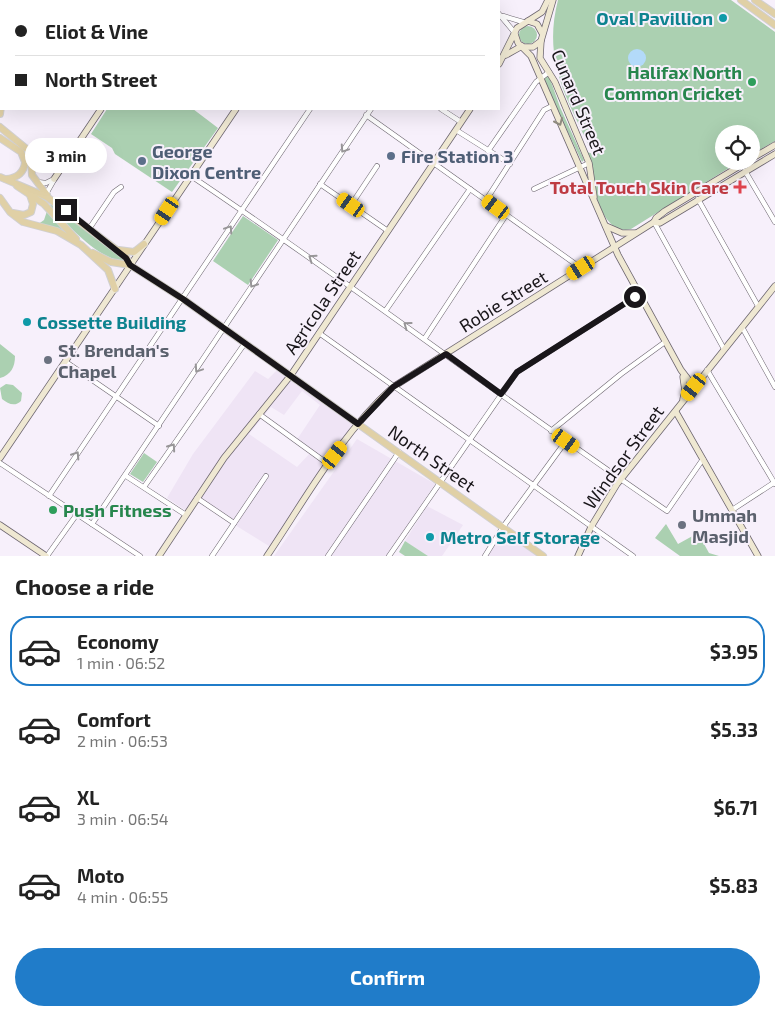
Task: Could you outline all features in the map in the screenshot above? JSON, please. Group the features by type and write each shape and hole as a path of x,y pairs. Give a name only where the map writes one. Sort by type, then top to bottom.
{"main road":[{"path":"501,61 515,34 525,22 542,12 548,0"},
{"path":"501,61 514,48 522,46 533,47 541,38 553,0"},
{"path":"741,0 775,25"},
{"path":"755,0 775,14"},
{"path":"525,22 537,24 541,38"},
{"path":"515,34 522,46"},
{"name":"Cunard Street","path":"541,38 540,58 549,72 589,163 596,204"},
{"name":"Cunard Street","path":"522,46 531,56 614,246 665,342 681,370 694,387"},
{"path":"54,179 100,110"},
{"path":"0,458 235,110"},
{"name":"Agricola Street","path":"159,556 197,498 259,414 291,375 469,110"},
{"path":"0,126 28,150 31,158 32,175 47,196"},
{"path":"0,138 17,148 24,157 24,167 16,177 2,178"},
{"path":"760,154 775,145"},
{"name":"Robie Street","path":"654,222 660,223 775,154"},
{"name":"Robie Street","path":"267,556 328,464 358,424 393,387 733,170"},
{"path":"2,178 47,196"},
{"name":"North Street","path":"14,183 44,204 81,245 111,262 130,265 183,299 543,556"},
{"path":"10,212 21,215 31,212 33,204 30,194"},
{"name":"North Street","path":"47,196 126,258 130,265"},
{"path":"0,198 10,212 23,222 49,228 81,245 108,270 115,289"},
{"path":"606,226 622,233 637,233"},
{"path":"111,246 128,252 134,252 144,244"},
{"name":"Windsor Street","path":"578,556 591,527 620,480 676,412 758,306 774,289"},
{"name":"Cunard Street","path":"681,370 685,391 683,401"},
{"path":"676,412 758,556"},
{"path":"0,525 46,556"}],"street":[{"path":"500,15 525,22"},
{"path":"500,15 515,34"},
{"path":"488,151 540,77 549,72"},
{"path":"488,197 544,110 552,106"},
{"path":"49,496 309,110"},
{"path":"92,524 370,110"},
{"path":"443,110 462,122"},
{"path":"366,116 435,162 581,268"},
{"path":"456,130 510,164"},
{"path":"534,189 589,163"},
{"path":"351,205 377,166"},
{"path":"746,171 774,216 775,222"},
{"path":"191,176 352,286 551,431 667,511 702,459"},
{"path":"36,182 46,183 54,179"},
{"path":"47,196 54,179"},
{"path":"320,184 388,231"},
{"path":"89,228 114,192 121,188"},
{"path":"386,310 470,189"},
{"path":"694,194 758,306"},
{"path":"425,338 506,215"},
{"path":"654,222 724,349"},
{"path":"390,556 517,372 640,294"},
{"path":"742,327 775,387"},
{"path":"319,333 633,556"},
{"path":"551,431 621,374 665,342"},
{"path":"144,487 245,343"},
{"path":"66,362 159,426"},
{"path":"708,370 775,483 732,510"},
{"path":"259,414 328,464"},
{"path":"485,556 503,527 566,441"},
{"path":"328,556 399,452"},
{"path":"0,463 140,556"},
{"path":"126,476 186,514"},
{"path":"212,556 266,476"},
{"path":"197,498 234,523"},
{"path":"46,556 77,514"}],"shaded area":[{"path":"280,367 360,424 330,462 272,548 196,501 188,512 167,498 193,454 255,371 268,379","holes":["302,391 320,405 296,441 312,451 297,467 249,434 271,407 284,415"]},
{"path":"357,439 435,484 387,556 274,556"},
{"path":"427,506 463,525 442,556 428,556 405,541"},
{"path":"499,529 536,556 482,556"}],"green space":[{"path":"558,0 731,0 775,32 775,141 760,150 760,125 715,125 715,170 726,170 631,229 620,229 611,224 598,202 587,152 593,154 567,98 555,62 553,43"},
{"path":"524,26 532,26 537,31 535,42 524,44 519,39 519,31"},
{"path":"547,76 550,79 560,107 584,160 582,162 543,79"},
{"path":"106,110 194,110 218,128 172,192 115,154 112,148 91,134"},
{"path":"51,204 124,260 105,255 94,248 65,222 50,206"},
{"path":"47,211 64,229 62,231 37,225 44,220"},
{"path":"243,216 278,240 248,285 213,261"},
{"path":"0,344 15,356 12,370 0,378"},
{"path":"6,384 13,385 22,393 19,403 12,404 2,399 0,388"},
{"path":"144,453 157,462 143,482 130,474"},
{"path":"666,524 678,544 698,533 709,553 719,556 680,556 655,538"},
{"path":"405,541 428,556 405,556 399,552"}],"water":[{"path":"637,49 643,52 646,58 643,64 637,67 631,64 628,58 631,52"}],"place":[{"name":"Oval Pavillion","path":"723,18"},
{"name":"Halifax North Common Cricket","path":"752,82"},
{"name":"Fire Station 3","path":"391,156"},
{"name":"George Dixon Centre","path":"142,161"},
{"name":"Total Touch Skin Care","path":"740,187"},
{"name":"Cossette Building","path":"27,322"},
{"name":"St. Brendan's Chapel","path":"48,360"},
{"name":"Push Fitness","path":"53,510"},
{"name":"Ummah Masjid","path":"682,525"},
{"name":"Metro Self Storage","path":"430,537"}],"route":[{"path":"66,210 126,258 130,265 183,299 358,424 381,397 393,387 446,354 501,394 517,372 635,297"}]}
